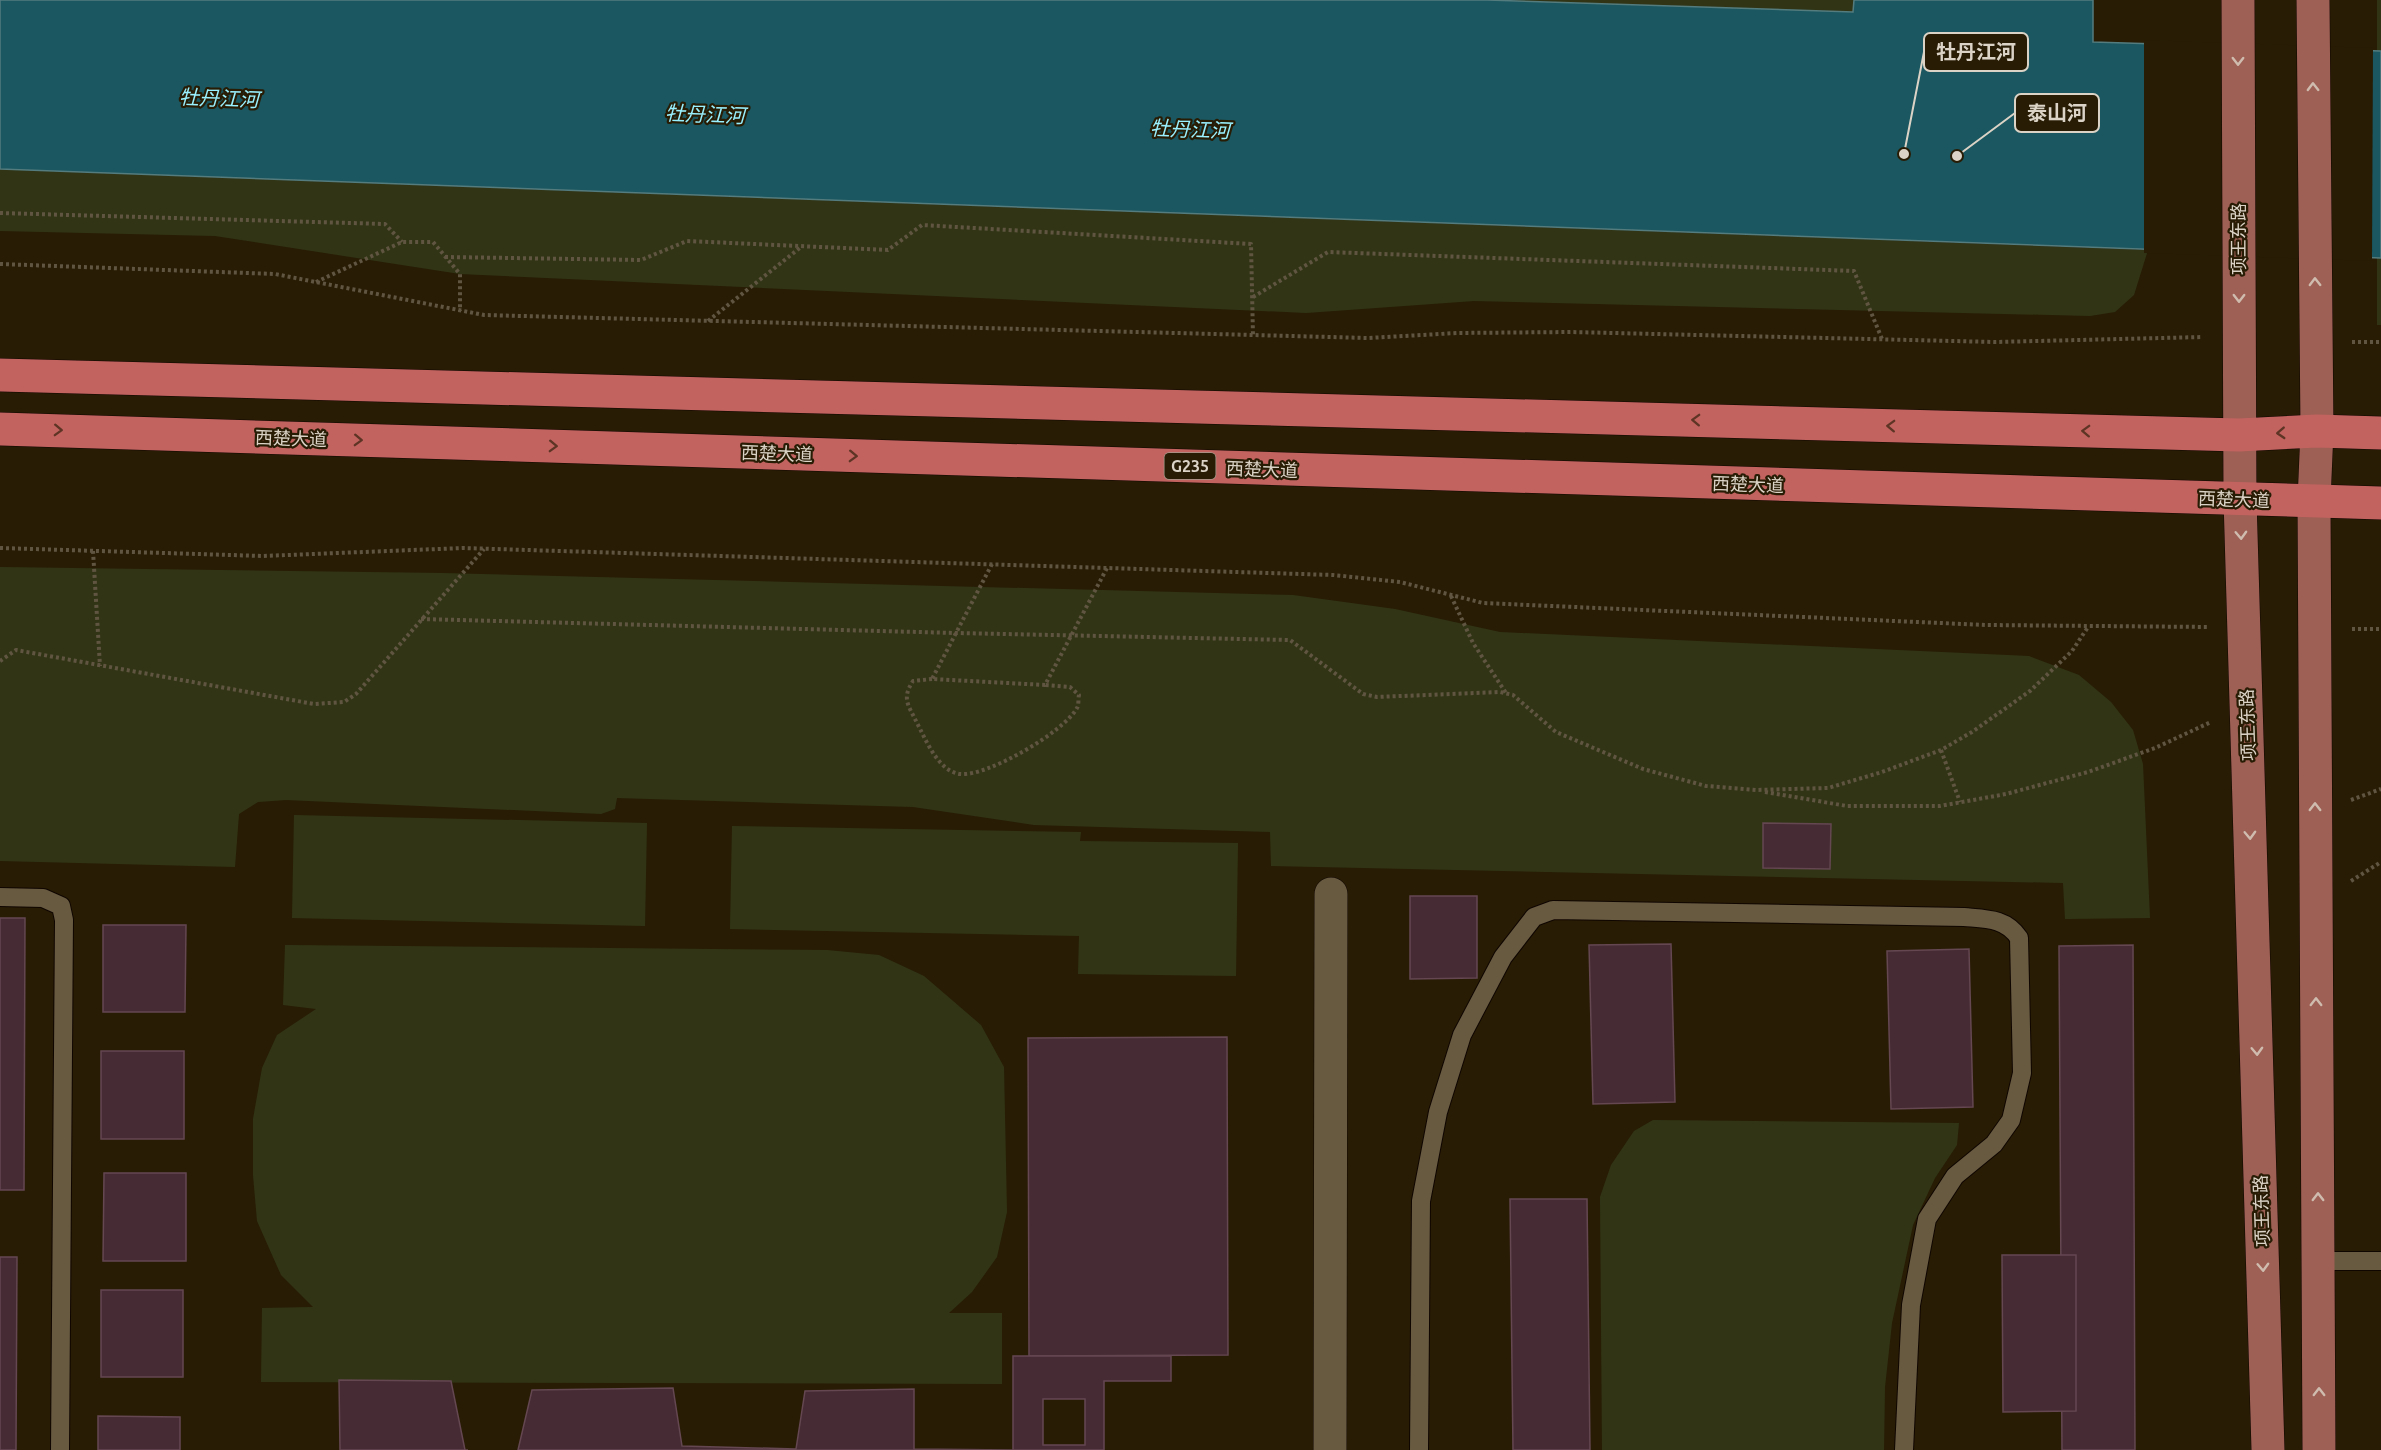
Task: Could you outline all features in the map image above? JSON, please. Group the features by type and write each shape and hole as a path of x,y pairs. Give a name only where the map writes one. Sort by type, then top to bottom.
{"highway":[{"path":"0,375 2239,435 2317,431 2381,433"},
{"name":"西楚大道","path":"0,429 2381,503"}],"main road":[{"name":"项王东路","path":"2238,2 2240,499 2268,1450"},
{"path":"2313,5 2317,431 2314,501 2314,629 2319,1450"}],"street":[{"path":"1330,1450 1331,894"}],"lane":[{"path":"0,897 43,898 61,906 64,920 60,1450"},
{"path":"1419,1450 1421,1201 1438,1112 1462,1035 1503,957 1534,917 1553,910 1964,917 1989,919 2012,927 2019,938 2022,1073 2011,1120 1994,1144 1955,1176 1927,1219 1911,1305 1904,1450"},
{"path":"2318,1261 2381,1261"}],"path":[{"path":"0,213 385,224 402,242"},
{"path":"446,257 640,260 687,241 888,249 922,225 1251,244 1253,336"},
{"path":"315,282 402,242 433,242 460,274 460,311"},
{"path":"708,321 802,246"},
{"path":"1252,298 1328,252 1854,271 1882,339"},
{"path":"0,264 275,274 484,315 1368,338 1457,333 1571,332 1995,342 2239,336"},
{"path":"0,548 263,556 485,549 1333,575 1400,582 1495,604 1986,625 2244,628"},
{"path":"0,661 16,650 314,704 344,702 356,694 485,549"},
{"path":"93,551 100,666"},
{"path":"932,679 992,564"},
{"path":"1045,685 1107,568"},
{"path":"1450,595 1473,643 1506,694"},
{"path":"421,619 1290,640 1363,694 1377,697 1514,695 1556,732 1643,769 1706,786 1757,790 1847,806 1940,806 2006,794 2088,772 2155,748 2246,705"},
{"path":"1757,790 1827,788 1881,772 1941,750 1972,732 2030,692 2072,651 2088,626"},
{"path":"2314,629 2381,629"},
{"path":"932,679 1070,687 1079,695 1078,707 1062,725 1030,749 976,772 959,774 948,769 930,749 906,701 906,691 913,681 932,679"},
{"path":"1941,750 1960,802"}],"green space":[{"path":"1492,0 1854,0 1854,12"},
{"path":"2377,0 2381,0 2381,325 2377,325"},
{"path":"0,169 2148,250 2134,295 2115,312 2090,316 1474,301 1306,313 460,274 215,236 0,231"},
{"path":"0,567 442,573 1293,595 1395,609 1500,632 2029,656 2079,675 2111,702 2133,730 2143,764 2150,918 2065,919 2063,883 1271,866 1270,832 1034,825 913,807 617,798 615,809 601,814 286,800 258,802 239,814 235,867 0,861"},
{"path":"294,815 647,823 645,926 292,918"},
{"path":"732,826 1081,832 1080,841 1238,843 1236,976 1078,974 1079,936 730,929"},
{"path":"285,945 827,950 879,955 924,976 981,1025 1004,1067 1007,1212 997,1257 972,1292 949,1313 1002,1313 1002,1384 261,1382 262,1308 313,1307 281,1275 257,1221 253,1175 253,1119 262,1068 277,1035 316,1009 283,1005"},
{"path":"1653,1120 1959,1123 1957,1145 1935,1178 1913,1225 1892,1323 1885,1387 1884,1450 1602,1450 1600,1197 1611,1165 1634,1131"}],"water":[{"path":"0,0 1487,0 1853,12 1854,0 2093,0 2093,42 2381,51 2381,258 0,169"}],"pier":[{"path":"2144,40 2373,48 2372,261 2144,253"}],"building":[{"path":"1763,823 1831,824 1830,869 1763,868"},
{"path":"1410,896 1477,896 1477,978 1410,979"},
{"path":"0,918 25,918 24,1190 0,1190"},
{"path":"103,925 186,925 185,1012 103,1012"},
{"path":"1671,944 1675,1102 1593,1104 1589,945"},
{"path":"2133,945 2135,1450 2062,1450 2059,946"},
{"path":"1969,949 1973,1107 1891,1109 1887,951"},
{"path":"1227,1037 1228,1355 1029,1356 1028,1038"},
{"path":"101,1051 184,1051 184,1139 101,1139"},
{"path":"104,1173 186,1173 186,1261 103,1261"},
{"path":"1510,1199 1587,1199 1590,1450 1513,1450"},
{"path":"2002,1255 2076,1255 2076,1411 2003,1412"},
{"path":"0,1257 17,1257 16,1450 0,1450"},
{"path":"101,1290 183,1290 183,1377 101,1377"},
{"path":"1013,1356 1171,1356 1171,1381 1104,1381 1104,1450 1013,1450","holes":["1043,1399 1085,1399 1085,1445 1043,1445"]},
{"path":"339,1380 451,1381 465,1450 340,1450"},
{"path":"673,1388 682,1446 796,1449 805,1391 914,1389 914,1449 1013,1450 518,1450 532,1390"},
{"path":"98,1416 180,1417 180,1450 98,1450"}],"place":[{"name":"牡丹江河","path":"1904,154"},
{"name":"泰山河","path":"1957,156"}]}
